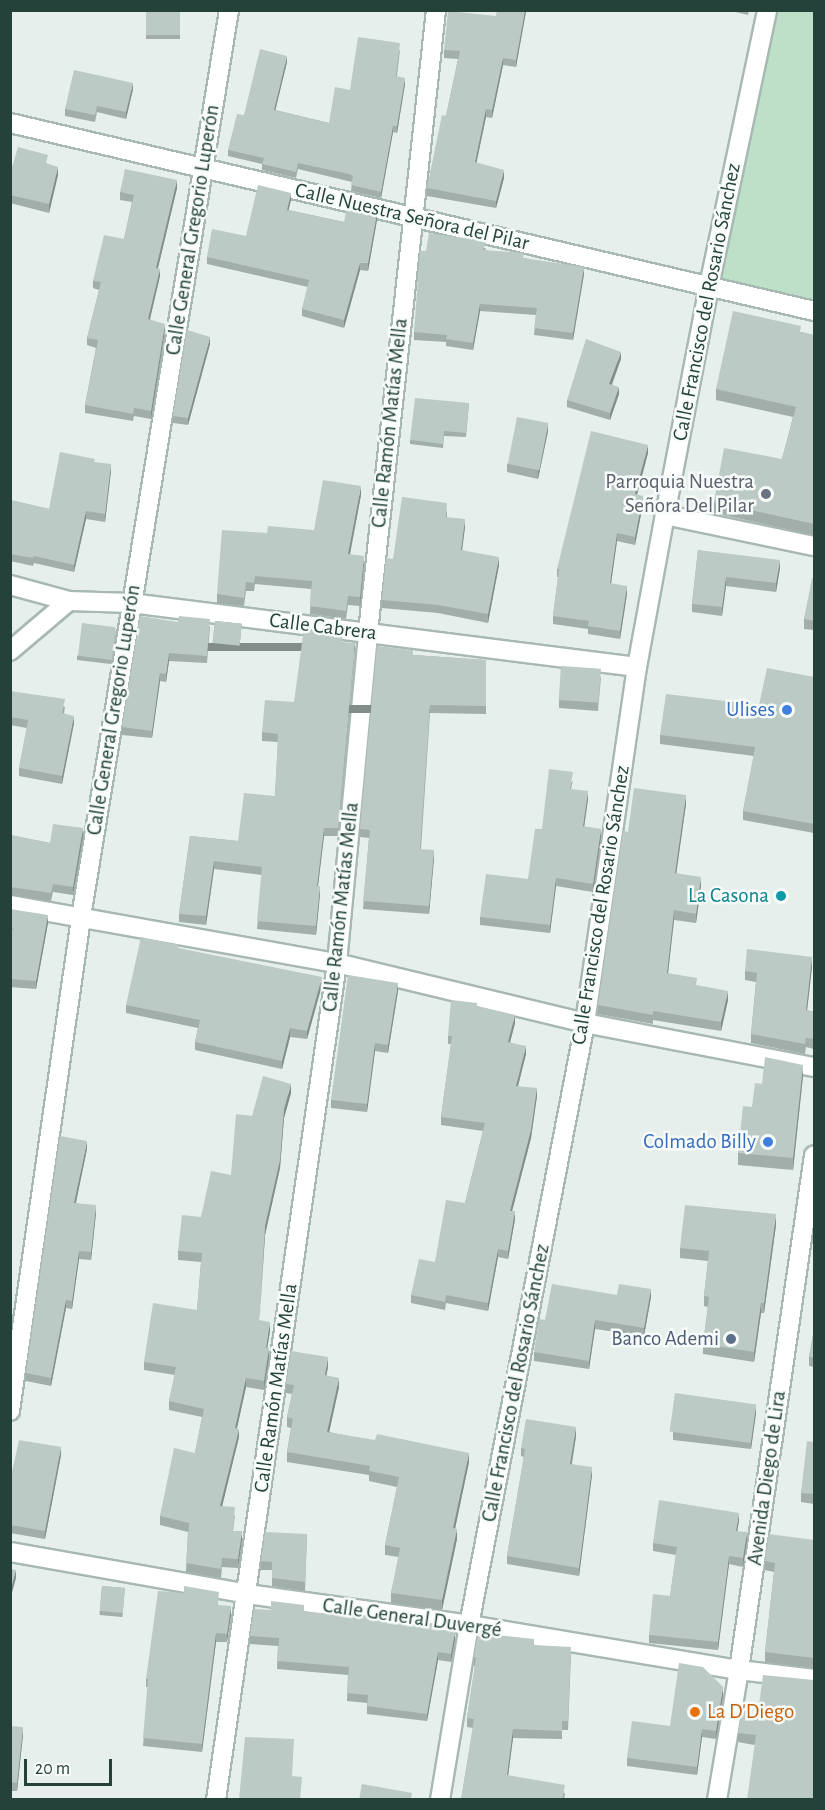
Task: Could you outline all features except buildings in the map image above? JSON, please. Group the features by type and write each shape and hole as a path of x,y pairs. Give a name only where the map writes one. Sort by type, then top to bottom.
{"street":[{"name":"Calle General Gregorio Luperón","path":"10,1411 81,917 230,10"},
{"name":"Calle Ramón Matías Mella","path":"216,1800 337,963 368,632 436,10"},
{"name":"Calle Francisco del Rosario Sánchez","path":"440,1800 469,1625 585,1023 637,668 665,514 709,286 768,10"},
{"name":"Calle Nuestra Señora del Pilar","path":"10,123 203,170 814,311"},
{"path":"665,514 814,546"},
{"name":"Calle Cabrera","path":"10,585 69,601 131,603 637,668"},
{"path":"10,651 69,601"},
{"path":"10,904 337,963 585,1023 814,1067"},
{"name":"Avenida Diego de Lira","path":"717,1800 739,1671 814,1155"},
{"name":"Calle General Duvergé","path":"10,1552 247,1594 469,1625 739,1671 814,1679"}],"green space":[{"path":"767,11 814,11 814,311 709,286"}],"place":[{"name":"Parroquia Nuestra Señora Del Pilar","path":"766,494"},
{"name":"Ulises","path":"787,710"},
{"name":"La Casona","path":"781,896"},
{"name":"Colmado Billy","path":"768,1142"},
{"name":"Banco Ademi","path":"731,1339"},
{"name":"La D'Diego","path":"695,1712"}]}
